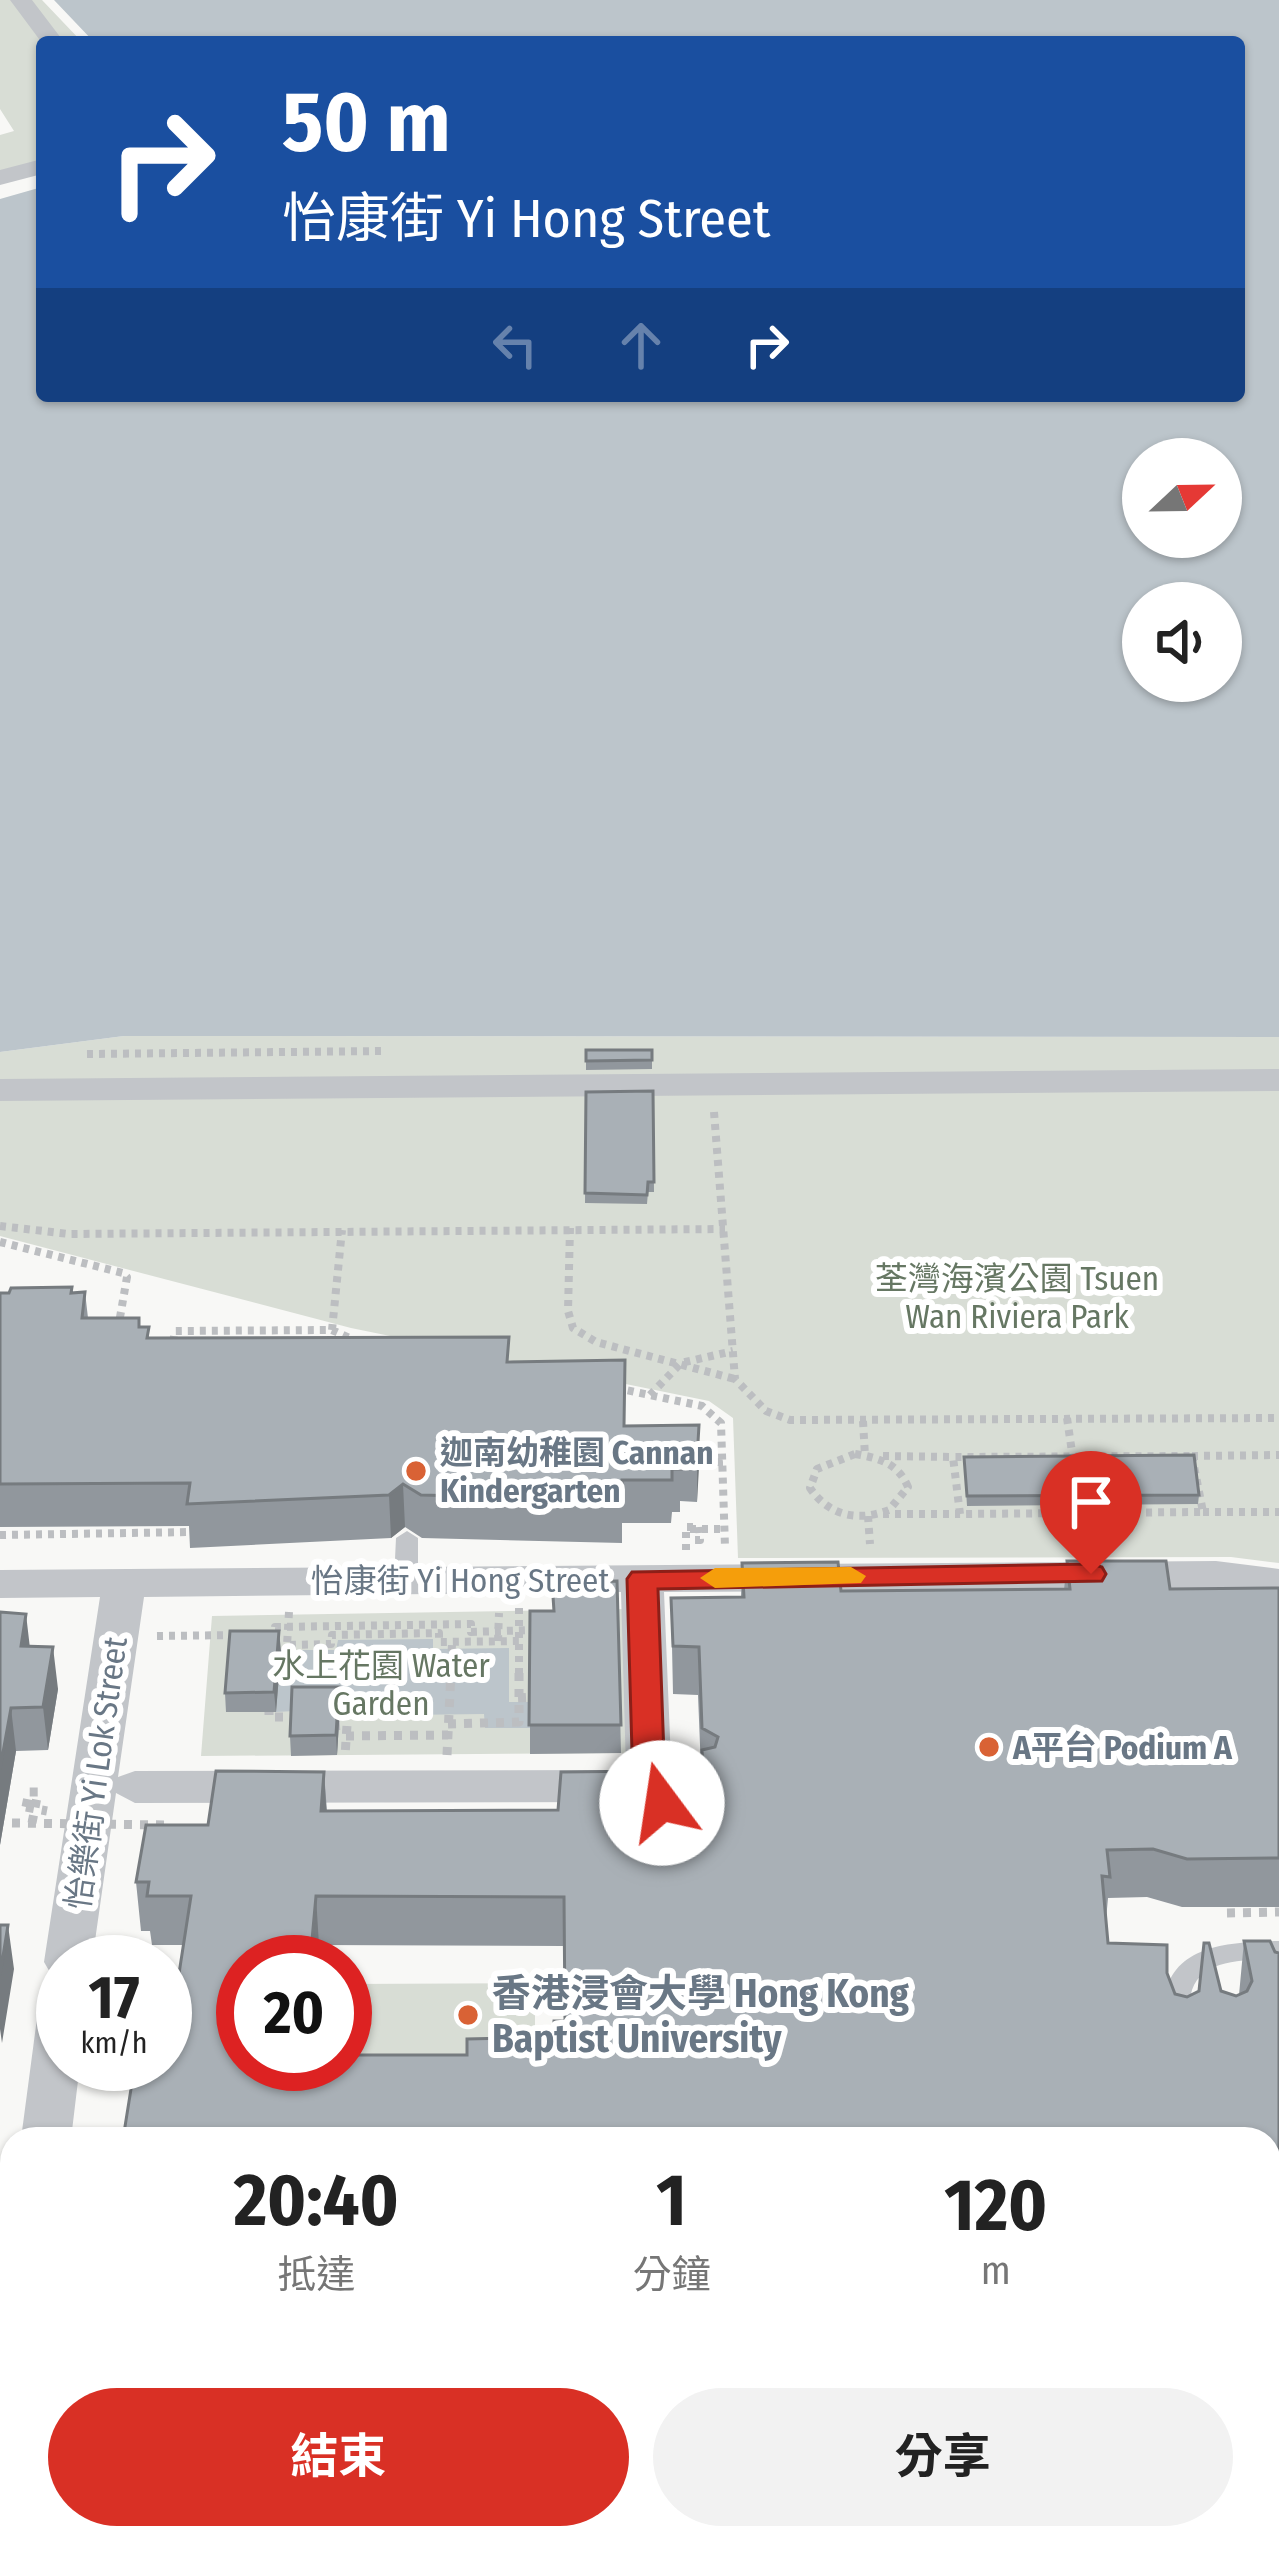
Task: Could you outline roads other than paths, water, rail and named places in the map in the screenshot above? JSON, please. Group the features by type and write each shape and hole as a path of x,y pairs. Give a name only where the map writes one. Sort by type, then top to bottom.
{"street":[{"path":"22,0 49,36"},
{"path":"0,178 36,168"},
{"path":"0,1090 1279,1080"},
{"name":"怡康街 Yi Hong Street","path":"0,1584 125,1568 406,1559 642,1579 1091,1574 1216,1575 1279,1582"},
{"name":"怡樂街 Yi Lok Street","path":"75,1935 113,1787 125,1568"},
{"path":"113,1787 665,1792 642,1579"},
{"path":"48,2127 52,2091"}],"lane":[{"path":"1180,2032 1174,2001 1178,1986 1196,1964 1214,1957 1275,1951 1278,1986"},
{"path":"1214,1957 1221,1994"}],"place":[{"name":"迦南幼稚園 Cannan Kindergarten","path":"416,1471"},
{"name":"A平台 Podium A","path":"989,1747"},
{"name":"香港浸會大學 Hong Kong Baptist University","path":"468,2015"}],"park label":[{"name":"荃灣海濱公園 Tsuen Wan Riviera Park","path":"1017,1297"},
{"name":"水上花園 Water Garden","path":"381,1684"}]}
